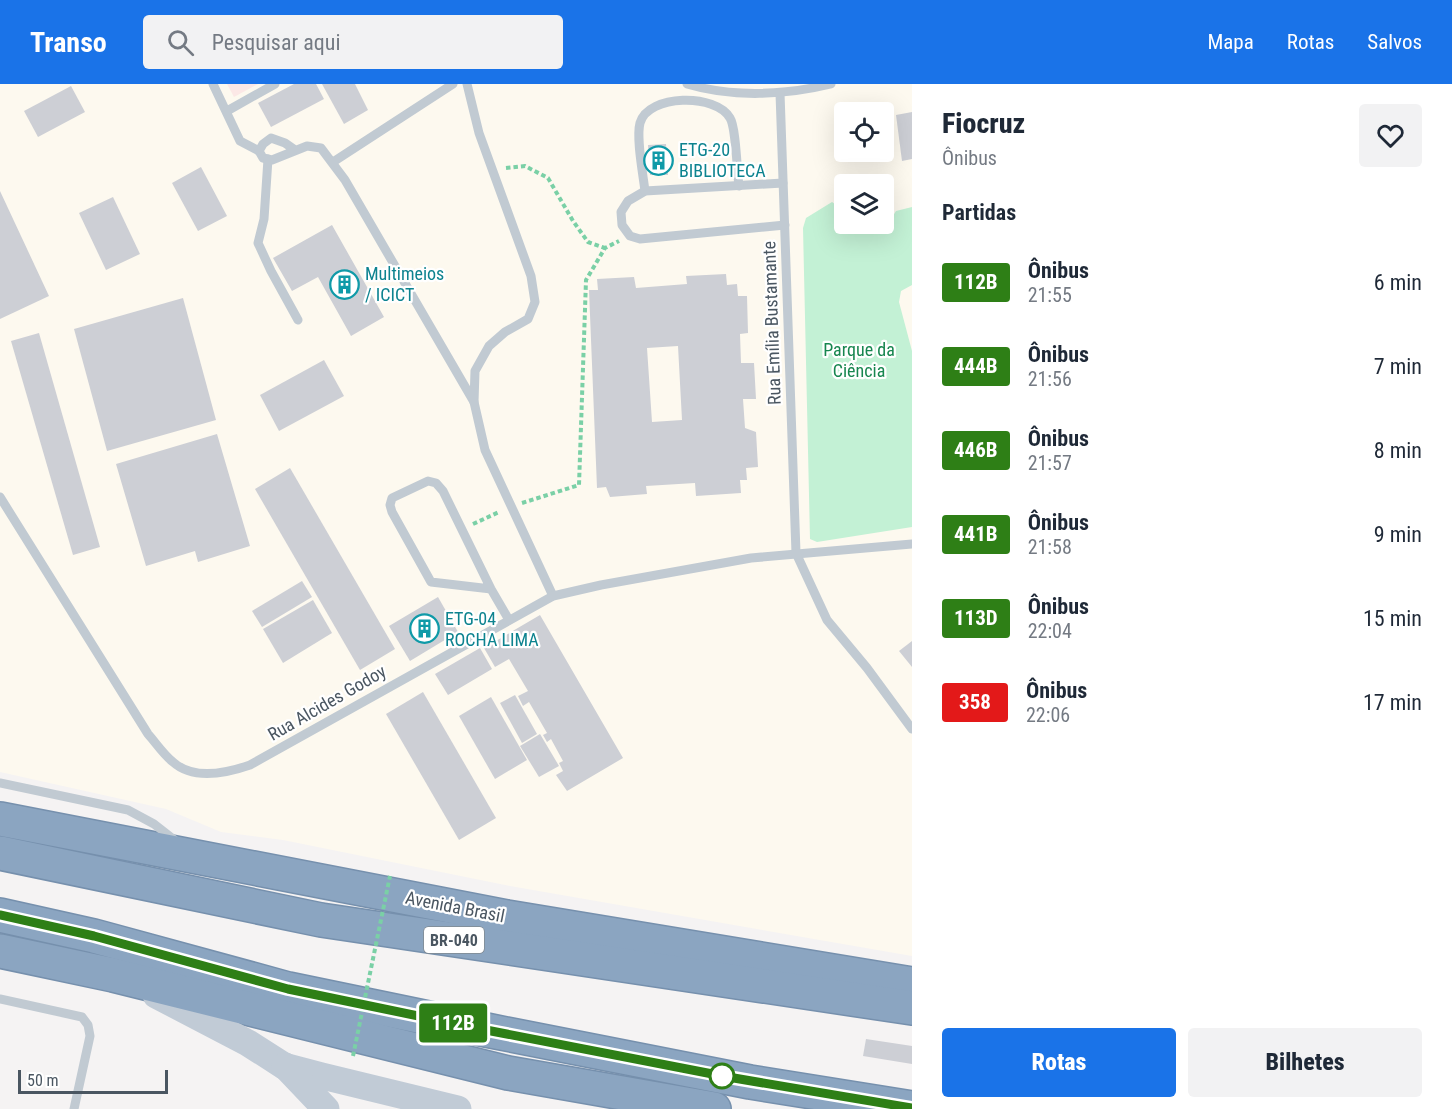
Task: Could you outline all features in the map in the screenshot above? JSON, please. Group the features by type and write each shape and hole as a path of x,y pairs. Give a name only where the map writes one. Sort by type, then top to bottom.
{"highway":[{"name":"Avenida Brasil","path":"0,819 507,917 912,984"},
{"name":"Avenida Brasil","path":"0,853 321,920 912,1008"},
{"path":"0,915 94,936 288,989 750,1082 912,1108"},
{"path":"0,951 113,975 508,1073 714,1109"},
{"path":"750,1082 824,1109"}],"street":[{"path":"113,975 188,1010 249,1043 284,1066 326,1109"},
{"path":"284,1066 321,1077 458,1109"}],"lane":[{"path":"213,84 240,141 259,151 262,158 272,160 307,146 321,148 333,162 474,402"},
{"path":"227,111 275,84"},
{"path":"333,162 453,84"},
{"path":"467,84 479,133 531,276 535,302 528,319 505,332 489,346 475,371 474,402 485,450 553,596"},
{"path":"687,84 736,92 780,93 831,84"},
{"name":"Rua Emília Bustamante","path":"780,93 796,553"},
{"path":"645,191 639,132 640,120 651,108 673,101 706,101 720,106 732,119 739,186"},
{"path":"259,151 263,144 271,138 295,150"},
{"path":"268,159 264,219 258,243 271,272 298,320"},
{"path":"783,183 645,191 628,201 621,212 622,225 630,236 640,239 785,225"},
{"path":"491,589 431,582 392,512 390,505 392,498 428,481 436,483 443,490 491,589 509,620"},
{"name":"Rua Alcides Godoy","path":"0,497 148,734 169,759 185,770 200,773 227,773 250,765 553,596 574,590 716,564 796,553 912,544"},
{"path":"796,553 827,620 867,668 912,729"},
{"path":"0,783 128,810 154,824 195,856"},
{"path":"0,999 82,1017 88,1025 90,1036 74,1109"}],"path":[{"path":"491,165 503,169 525,166 548,178 588,242 606,248"},
{"path":"463,529 511,506 579,485 586,280 606,248 630,236"},
{"path":"353,1056 390,876"}],"shaded area":[{"path":"0,84 912,84 912,956 510,886 283,840 221,832 166,809 0,772"},
{"path":"227,84 258,84 234,97"}],"green space":[{"name":"Parque da Ciência","path":"832,202 834,203 834,234 894,234 896,211 912,207 912,285 901,291 899,302 912,351 912,527 817,542 810,539 803,228 806,218"}],"building":[{"path":"294,84 316,84 324,99 271,127 258,103"},
{"path":"322,84 355,84 368,110 344,124"},
{"path":"71,86 85,112 38,137 24,111"},
{"path":"912,112 912,159 902,161 896,115"},
{"name":"ETG-20 BIBLIOTECA","path":"666,144 668,175 650,175 648,145"},
{"path":"201,167 227,216 198,231 172,183"},
{"path":"0,191 49,296 0,319"},
{"path":"113,197 140,254 106,270 79,213"},
{"name":"Multimeios / ICICT","path":"332,225 384,317 351,336 318,277 292,291 273,258"},
{"path":"726,274 727,285 737,284 738,296 747,296 748,333 740,334 741,363 754,363 756,399 743,399 745,428 756,432 758,467 746,468 747,480 740,480 741,493 696,496 695,483 646,486 647,494 610,497 606,487 597,488 589,290 598,290 597,279 634,277 636,288 687,284 686,276","holes":["678,346 682,420 652,422 647,348"]},
{"path":"183,298 216,420 107,451 74,329"},
{"path":"39,333 100,547 73,555 11,341"},
{"path":"324,360 344,396 279,431 260,395"},
{"path":"217,434 250,546 198,562 195,551 146,566 116,464"},
{"path":"290,468 395,649 360,670 255,489"},
{"path":"302,581 312,597 262,627 252,611"},
{"name":"ETG-04 ROCHA LIMA","path":"438,597 458,632 410,661 389,626"},
{"path":"313,600 332,633 283,663 263,629"},
{"path":"540,615 623,758 567,791 556,775 563,771 559,763 563,761 551,739 547,742 543,735 547,733 529,702 523,706 518,696 528,691 509,659 495,667 484,648"},
{"path":"912,641 912,667 899,651"},
{"path":"480,648 492,669 448,695 435,674"},
{"path":"423,692 496,818 459,840 386,714"},
{"path":"515,695 537,734 522,743 500,703"},
{"path":"491,697 527,760 495,779 459,716"},
{"path":"540,734 559,766 539,777 520,746"},
{"path":"866,1039 912,1046 912,1064 863,1056"}],"bus line":[{"name":"112B","path":"0,915 94,936 288,989 750,1082 912,1108"}],"place":[{"name":"ETG-20 BIBLIOTECA","path":"658,160"},
{"name":"Multimeios / ICICT","path":"344,284"},
{"name":"ETG-04 ROCHA LIMA","path":"424,629"}]}
